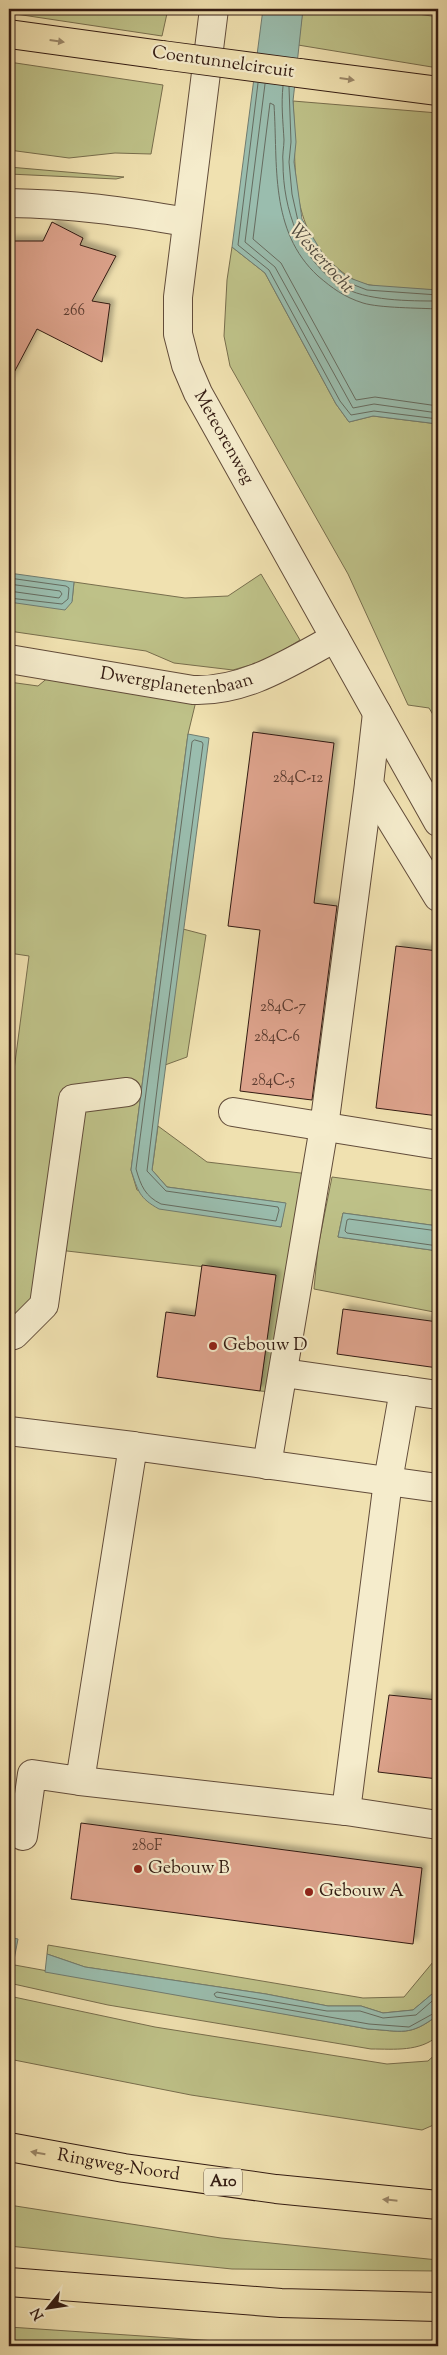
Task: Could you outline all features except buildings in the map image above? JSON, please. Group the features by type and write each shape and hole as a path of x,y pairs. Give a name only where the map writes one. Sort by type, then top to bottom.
{"main road":[{"name":"Coentunnelcircuit","path":"9,34 438,91"},
{"name":"Ringweg-Noord","path":"9,2147 124,2168 247,2185 438,2204"},
{"path":"9,2282 281,2303 438,2306"}],"street":[{"name":"Meteorenweg","path":"214,9 178,297 178,334 186,365 198,393 438,822"},
{"path":"9,204 57,204 115,209 186,222"},
{"name":"Dwergplanetenbaan","path":"9,659 193,690 212,691 241,684 267,674 335,638"},
{"path":"267,1465 324,1127 377,713"},
{"path":"369,784 438,897"},
{"path":"9,1336 14,1335 44,1305 73,1099 127,1092"},
{"path":"233,1112 438,1145"},
{"path":"284,1373 438,1395"},
{"path":"346,1811 388,1481 404,1390"},
{"path":"9,1431 438,1488"},
{"path":"80,1781 133,1446"},
{"path":"23,1836 32,1774 346,1811 438,1825"}],"green space":[{"path":"9,9 168,9 162,36 9,13"},
{"path":"303,9 385,9 438,17 438,68 298,45"},
{"path":"9,62 163,85 151,154 115,153 69,158 9,150"},
{"path":"293,101 438,113 438,290 404,289 360,282 338,269 319,248 308,229 297,189"},
{"path":"9,167 124,177 116,179 9,174"},
{"path":"232,247 265,273 336,404 349,422 373,416 438,424 438,723 429,708 408,705 348,574 230,366 224,336 227,280"},
{"path":"261,574 300,640 267,660 233,670 174,663 146,651 9,631 9,602 72,601 74,582 185,598 228,596"},
{"path":"50,676 196,701 188,734 131,1170 137,1190 281,1227 285,1203 167,1187 152,1170 158,1126 207,1162 309,1174 273,1392 260,1391 275,1275 41,1248 33,1301 9,1319 9,1108 29,956 9,953 9,682 38,686"},
{"path":"183,929 206,935 187,1057 165,1065"},
{"path":"332,1177 438,1191 438,1226 343,1213 338,1237 438,1251 438,1310 434,1312 314,1289 318,1247"},
{"path":"48,1945 363,1998 404,1997 438,1956 438,1989 413,2010 383,2013 361,2006 328,2006 266,1994 85,1967 47,1954"},
{"path":"9,1964 368,2029 412,2030 438,2015 438,2036 423,2045 415,2047 371,2049 108,2005 9,1983"},
{"path":"9,1996 155,2027 387,2064 428,2061 438,2052 438,2123 422,2130 191,2095 9,2059"},
{"path":"9,2205 221,2238 438,2260 438,2271 232,2269 9,2246"},
{"path":"9,2327 290,2346 9,2346"}],"water":[{"name":"Westertocht","path":"263,9 303,9 293,101 296,142 294,162 302,219 324,256 347,277 369,285 438,290 438,424 373,416 349,422 336,404 265,273 232,247"},
{"path":"9,573 74,582 72,602 65,610 9,602"},
{"path":"188,734 209,738 152,1170 167,1187 286,1203 281,1227 159,1209 147,1201 140,1193 131,1170"},
{"path":"343,1213 438,1226 438,1251 338,1237"},
{"path":"9,1937 18,1939 13,1965 9,1964"},
{"path":"47,1954 85,1967 266,1994 328,2006 361,2006 383,2013 413,2010 438,1989 438,2015 412,2030 368,2029 45,1972"}],"place":[{"name":"Gebouw D","path":"213,1346"},
{"name":"Gebouw B","path":"138,1869"},
{"name":"Gebouw A","path":"309,1892"}]}
